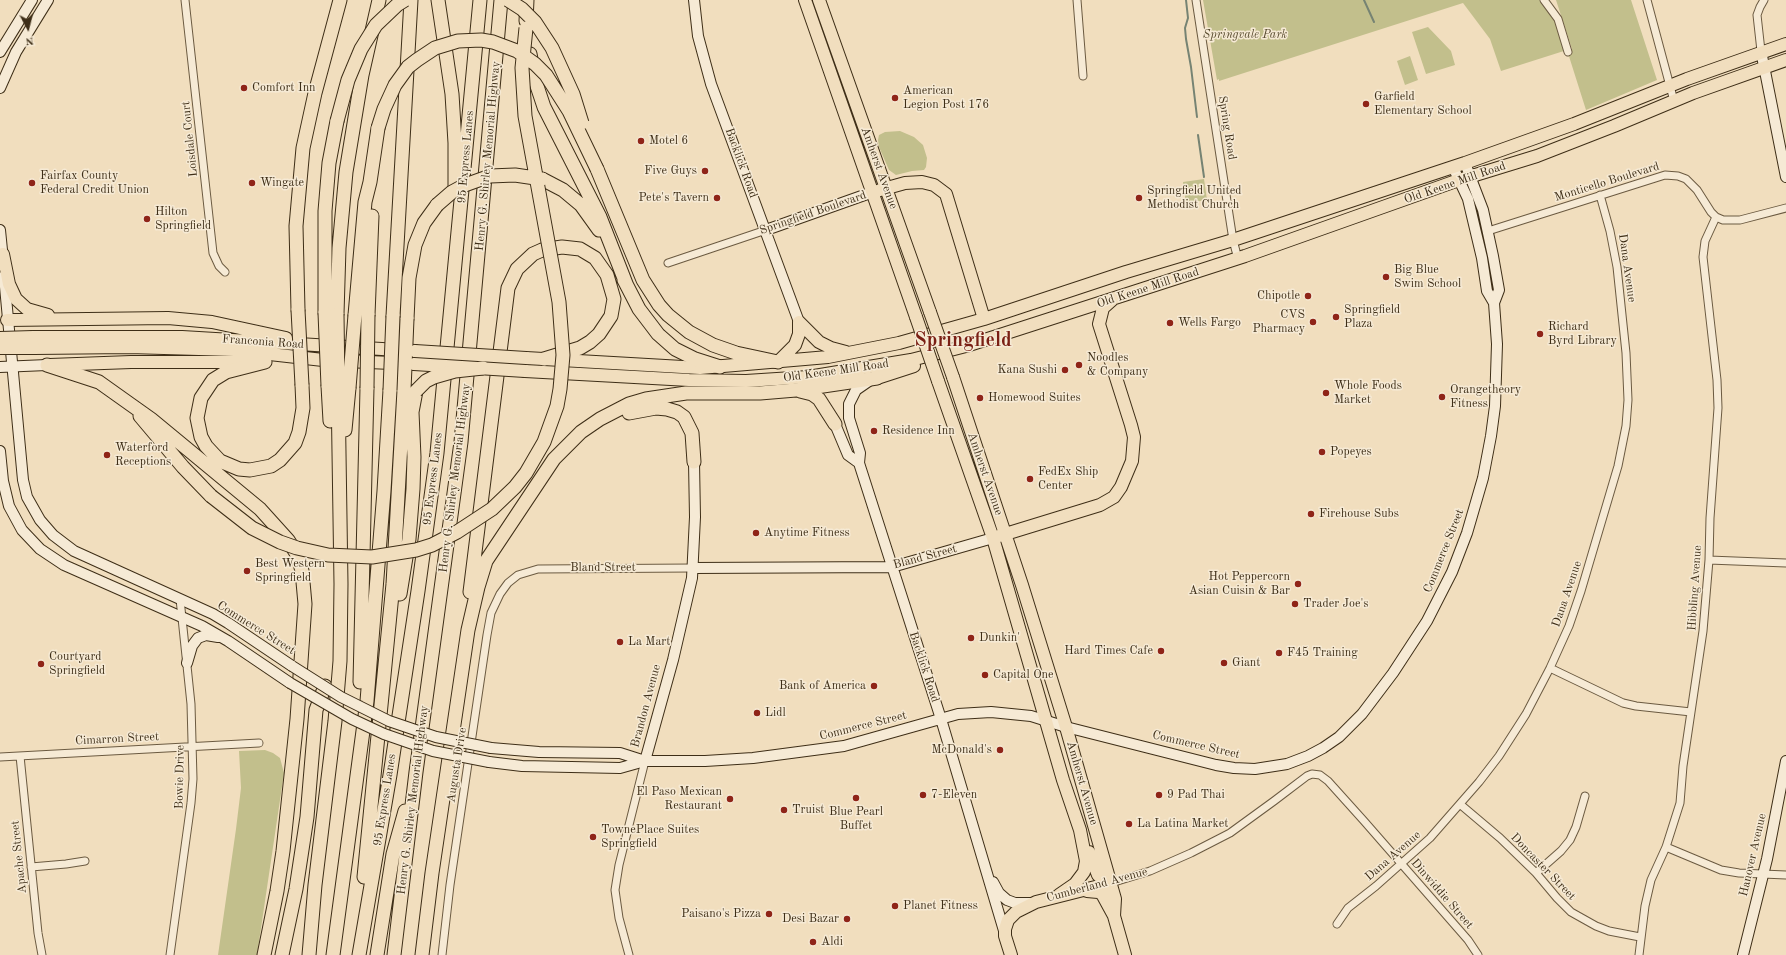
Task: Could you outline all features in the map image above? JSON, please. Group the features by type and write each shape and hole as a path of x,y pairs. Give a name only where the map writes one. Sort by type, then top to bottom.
{"highway":[{"path":"265,362 222,374 209,385 201,398 197,418 201,437 206,446 220,461 228,466 250,470 271,466 280,460 295,443 299,432 303,408 298,310 296,226 301,161 315,93 340,0"},
{"path":"331,314 346,172 362,75 379,0"},
{"path":"309,955 315,885 332,758 340,661 341,584 338,387 331,314 325,211 329,163 337,121 348,80 364,44 376,25 392,9 405,0"},
{"path":"333,955 367,701 383,505 411,0"},
{"path":"438,0 454,118 455,269"},
{"name":"95 Express Lanes","path":"358,955 390,775 437,453 480,0"},
{"name":"Henry G. Shirley Memorial Highway","path":"394,955 416,772 461,442 501,0"},
{"path":"508,0 522,9 535,22 555,54 573,94 597,169"},
{"path":"130,404 183,467 211,496 252,528 280,542 297,548 328,555 372,557 416,550 432,545 457,532 492,510 515,487 526,473 544,442 553,419 560,388 563,355 559,302 525,116 522,68 527,0"},
{"path":"526,28 535,80 544,107 587,188 627,286"},
{"path":"340,482 330,434 338,387 355,315 365,202 370,182 378,128 384,109 395,85 408,67 435,48 458,41 481,40 493,42 517,51 546,75 569,111 597,169 643,280 659,305 668,315 688,332 713,345 736,353 778,362"},
{"path":"358,955 385,679 409,539 414,476 413,404 410,391 407,320 409,278 415,245 424,223 437,205 452,192 465,185 490,176 515,174 542,179 563,190 588,214 605,240 644,318 665,341 675,349 720,367"},
{"path":"355,796 356,739 362,651 368,316 372,224 372,191 370,182"},
{"path":"468,630 471,583 485,480 504,307 508,288 517,269 533,254 542,250 562,247 580,249 595,258 607,275 614,299 611,316 606,325 590,342 580,348 544,359"},
{"path":"47,365 99,382 151,419 260,509 288,540 298,556 305,589 305,619 292,765 277,891 264,955"},
{"path":"410,391 434,377 455,371 483,368"},
{"path":"422,955 439,826 468,630 478,587 486,561 554,459 582,432 600,419 629,404 665,396 686,394 760,393 796,390 877,378"},
{"path":"796,390 812,394 819,399 835,424"},
{"path":"600,419 616,417 645,409 667,409 677,412 684,417 692,433 694,462"},
{"path":"282,955 296,889 307,817 315,725 319,700 325,686"},
{"path":"377,955 393,854 416,772"},
{"path":"300,955 315,885"}],"main road":[{"path":"0,52 32,0"},
{"path":"0,88 13,57 48,0"},
{"name":"Backlick Road","path":"694,0 698,36 705,62 799,322"},
{"name":"Amherst Avenue","path":"805,0 993,538 1063,780 1080,830 1086,861 1084,872 1075,884 1059,895"},
{"name":"Amherst Avenue","path":"819,0 953,377 1006,534 1066,728 1111,883 1115,899 1114,916 1126,955"},
{"name":"Old Keene Mill Road","path":"526,358 693,368 720,367 778,362 850,353 918,338 984,319 1126,272 1233,240 1465,163 1574,124 1670,85 1761,51 1786,44"},
{"path":"1761,51 1786,177"},
{"name":"Old Keene Mill Road","path":"483,368 689,380 776,379 814,376 878,366 966,346 1238,259 1459,180 1538,156 1674,101 1786,60"},
{"name":"Commerce Street","path":"0,230 3,320 11,366 23,480 27,497 40,520 53,535 74,551 180,599 228,623 292,666 325,686 359,706 404,727 451,741 491,748 533,752 620,754 645,761 705,761 753,758 825,749 860,742 958,714 991,712 1031,716 1066,728 1216,765 1255,769 1287,764 1308,756 1332,742 1350,727 1393,673 1427,621 1452,572 1467,533 1483,478 1494,411 1497,344 1494,303 1499,290 1488,230 1471,176 1465,163"},
{"name":"Commerce Street","path":"1453,167 1468,199 1482,258 1487,291 1494,303"},
{"name":"Springfield Boulevard","path":"766,230 886,188 906,183 922,182 934,185 946,194 984,319"},
{"path":"2,254 9,284 19,302 34,312 61,319"},
{"path":"1101,331 1099,320 1102,311 1105,305 1113,299"},
{"path":"1065,314 1089,316 1094,320 1101,331"},
{"path":"3,320 135,317 181,319 212,322 248,329 277,335 308,345"},
{"path":"778,362 795,345 800,334 799,322"},
{"path":"799,322 824,345 850,353"},
{"name":"Bland Street","path":"693,568 892,567 1100,505 1114,497 1123,482 1133,456 1133,431 1101,331"},
{"name":"Franconia Road","path":"0,348 34,342 182,337 526,358"},
{"name":"Franconia Road","path":"0,338 34,342 129,347 234,350 323,360 483,368"},
{"path":"877,378 910,368 966,346"},
{"path":"0,367 132,362 265,362 323,360"},
{"name":"Backlick Road","path":"877,378 862,384 856,390 849,404 849,418 860,453 859,463 941,719 1011,955"},
{"name":"Backlick Road","path":"835,424 848,455 859,463"},
{"name":"Commerce Street","path":"0,451 3,481 9,506 22,530 40,549 64,565 181,616 228,641 290,683 370,727 416,746 489,762 522,766 620,768 645,761"},
{"name":"Brandon Avenue","path":"645,761 673,660 693,568 695,517 694,462"},
{"path":"187,663 192,646 201,636 210,635 228,641"},
{"name":"Hanover Avenue","path":"1743,955 1763,874 1786,768"},
{"path":"1080,830 1098,875 1103,880 1111,883"},
{"name":"Backlick Road","path":"987,871 995,886 1007,900 1015,903 1032,903"},
{"name":"Cumberland Avenue","path":"1005,936 1007,922 1011,916 1032,903 1111,883"},
{"path":"1082,891 1098,892 1102,894 1114,916"}],"street":[{"name":"Loisdale Court","path":"185,0 213,253 219,266 225,272"},
{"path":"1077,0 1083,76"},
{"name":"Spring Road","path":"1196,0 1233,240 1238,259"},
{"path":"1544,0 1558,19 1568,52"},
{"path":"1647,0 1674,101"},
{"path":"1761,51 1757,15 1764,0"},
{"name":"Monticello Boulevard","path":"1488,230 1665,175 1678,176 1692,184 1705,205 1716,218"},
{"name":"Dana Avenue","path":"1337,924 1348,908 1402,864 1430,838 1461,805 1499,756 1513,735 1550,668 1569,626 1614,480 1626,426 1628,371 1617,267 1610,231 1600,195"},
{"path":"1716,218 1723,220 1740,220 1786,208"},
{"name":"Hibbling Avenue","path":"1639,955 1640,937 1651,880 1666,847 1680,803 1683,766 1703,631 1710,560 1710,518 1718,408 1717,380 1703,256 1706,241 1716,218"},
{"name":"Springfield Boulevard","path":"668,263 766,230"},
{"path":"1710,560 1786,563"},
{"name":"Bland Street","path":"508,583 518,575 538,569 693,568"},
{"name":"Augusta Drive","path":"442,955 450,885 490,620 493,606 508,583"},
{"name":"Bowie Drive","path":"170,955 192,803 193,779 191,704 180,599"},
{"path":"1550,668 1623,703 1636,706 1691,712"},
{"name":"Cimarron Street","path":"0,757 259,743"},
{"name":"Apache Street","path":"20,756 38,933 42,955"},
{"name":"Brandon Avenue","path":"629,955 618,911 615,890 619,865 645,761"},
{"name":"Cumberland Avenue","path":"1111,883 1150,871 1230,833 1306,776 1312,774 1325,777 1340,794"},
{"name":"Dinwiddie Street","path":"1340,794 1468,940 1478,955"},
{"path":"1536,873 1561,851 1570,840 1576,827 1585,796"},
{"name":"Doncaster Street","path":"1461,805 1500,838 1536,873 1562,904 1582,919 1609,931 1640,937"},
{"path":"1666,847 1721,870 1786,875"},
{"path":"31,867 85,861"}],"green space":[{"name":"Springvale Park","path":"1203,0 1545,0 1554,8 1567,50 1501,71 1490,39 1463,3 1219,81 1219,79 1217,80"},
{"path":"1556,0 1631,0 1657,80 1586,110 1567,50 1572,49"},
{"path":"1428,27 1451,51 1455,65 1426,74 1412,32"},
{"path":"1410,56 1418,80 1405,85 1397,61"},
{"path":"900,131 914,137 923,145 927,158 926,167 924,170 896,175 889,170 879,147 879,135 885,132"},
{"path":"1204,179 1207,200 1186,203 1183,182"},
{"path":"265,750 280,758 284,773 257,955 218,955 241,788 239,751"}],"waterway":[{"path":"1186,0 1188,18 1185,28 1186,39 1197,117"},
{"path":"1364,0 1374,22"},
{"path":"1198,135 1204,177"}],"place":[{"name":"Comfort Inn","path":"244,88"},
{"name":"American Legion Post 176","path":"895,98"},
{"name":"Garfield Elementary School","path":"1366,104"},
{"name":"Motel 6","path":"641,141"},
{"name":"Five Guys","path":"705,171"},
{"name":"Fairfax County Federal Credit Union","path":"32,183"},
{"name":"Wingate","path":"252,183"},
{"name":"Pete's Tavern","path":"717,198"},
{"name":"Springfield United Methodist Church","path":"1139,198"},
{"name":"Hilton Springfield","path":"147,219"},
{"name":"Big Blue Swim School","path":"1386,277"},
{"name":"Chipotle","path":"1308,296"},
{"name":"Springfield Plaza","path":"1336,317"},
{"name":"CVS Pharmacy","path":"1313,322"},
{"name":"Wells Fargo","path":"1170,323"},
{"name":"Richard Byrd Library","path":"1540,334"},
{"name":"Noodles & Company","path":"1079,365"},
{"name":"Kana Sushi","path":"1065,370"},
{"name":"Whole Foods Market","path":"1326,393"},
{"name":"Orangetheory Fitness","path":"1442,397"},
{"name":"Homewood Suites","path":"980,398"},
{"name":"Residence Inn","path":"874,431"},
{"name":"Popeyes","path":"1322,452"},
{"name":"Waterford Receptions","path":"107,455"},
{"name":"FedEx Ship Center","path":"1030,479"},
{"name":"Firehouse Subs","path":"1311,514"},
{"name":"Anytime Fitness","path":"756,533"},
{"name":"Best Western Springfield","path":"247,571"},
{"name":"Hot Peppercorn Asian Cuisin & Bar","path":"1298,584"},
{"name":"Trader Joe's","path":"1295,604"},
{"name":"Dunkin'","path":"971,638"},
{"name":"La Mart","path":"620,642"},
{"name":"Hard Times Cafe","path":"1161,651"},
{"name":"F45 Training","path":"1279,653"},
{"name":"Giant","path":"1224,663"},
{"name":"Courtyard Springfield","path":"41,664"},
{"name":"Capital One","path":"985,675"},
{"name":"Bank of America","path":"874,686"},
{"name":"Lidl","path":"757,713"},
{"name":"McDonald's","path":"1000,750"},
{"name":"7-Eleven","path":"923,795"},
{"name":"9 Pad Thai","path":"1159,795"},
{"name":"Blue Pearl Buffet","path":"856,798"},
{"name":"El Paso Mexican Restaurant","path":"730,799"},
{"name":"Truist","path":"784,810"},
{"name":"La Latina Market","path":"1129,824"},
{"name":"TownePlace Suites Springfield","path":"593,837"},
{"name":"Planet Fitness","path":"895,906"},
{"name":"Paisano's Pizza","path":"769,914"},
{"name":"Desi Bazar","path":"847,919"},
{"name":"Aldi","path":"813,942"}],"district":[{"name":"Springfield","path":"963,341"}]}
